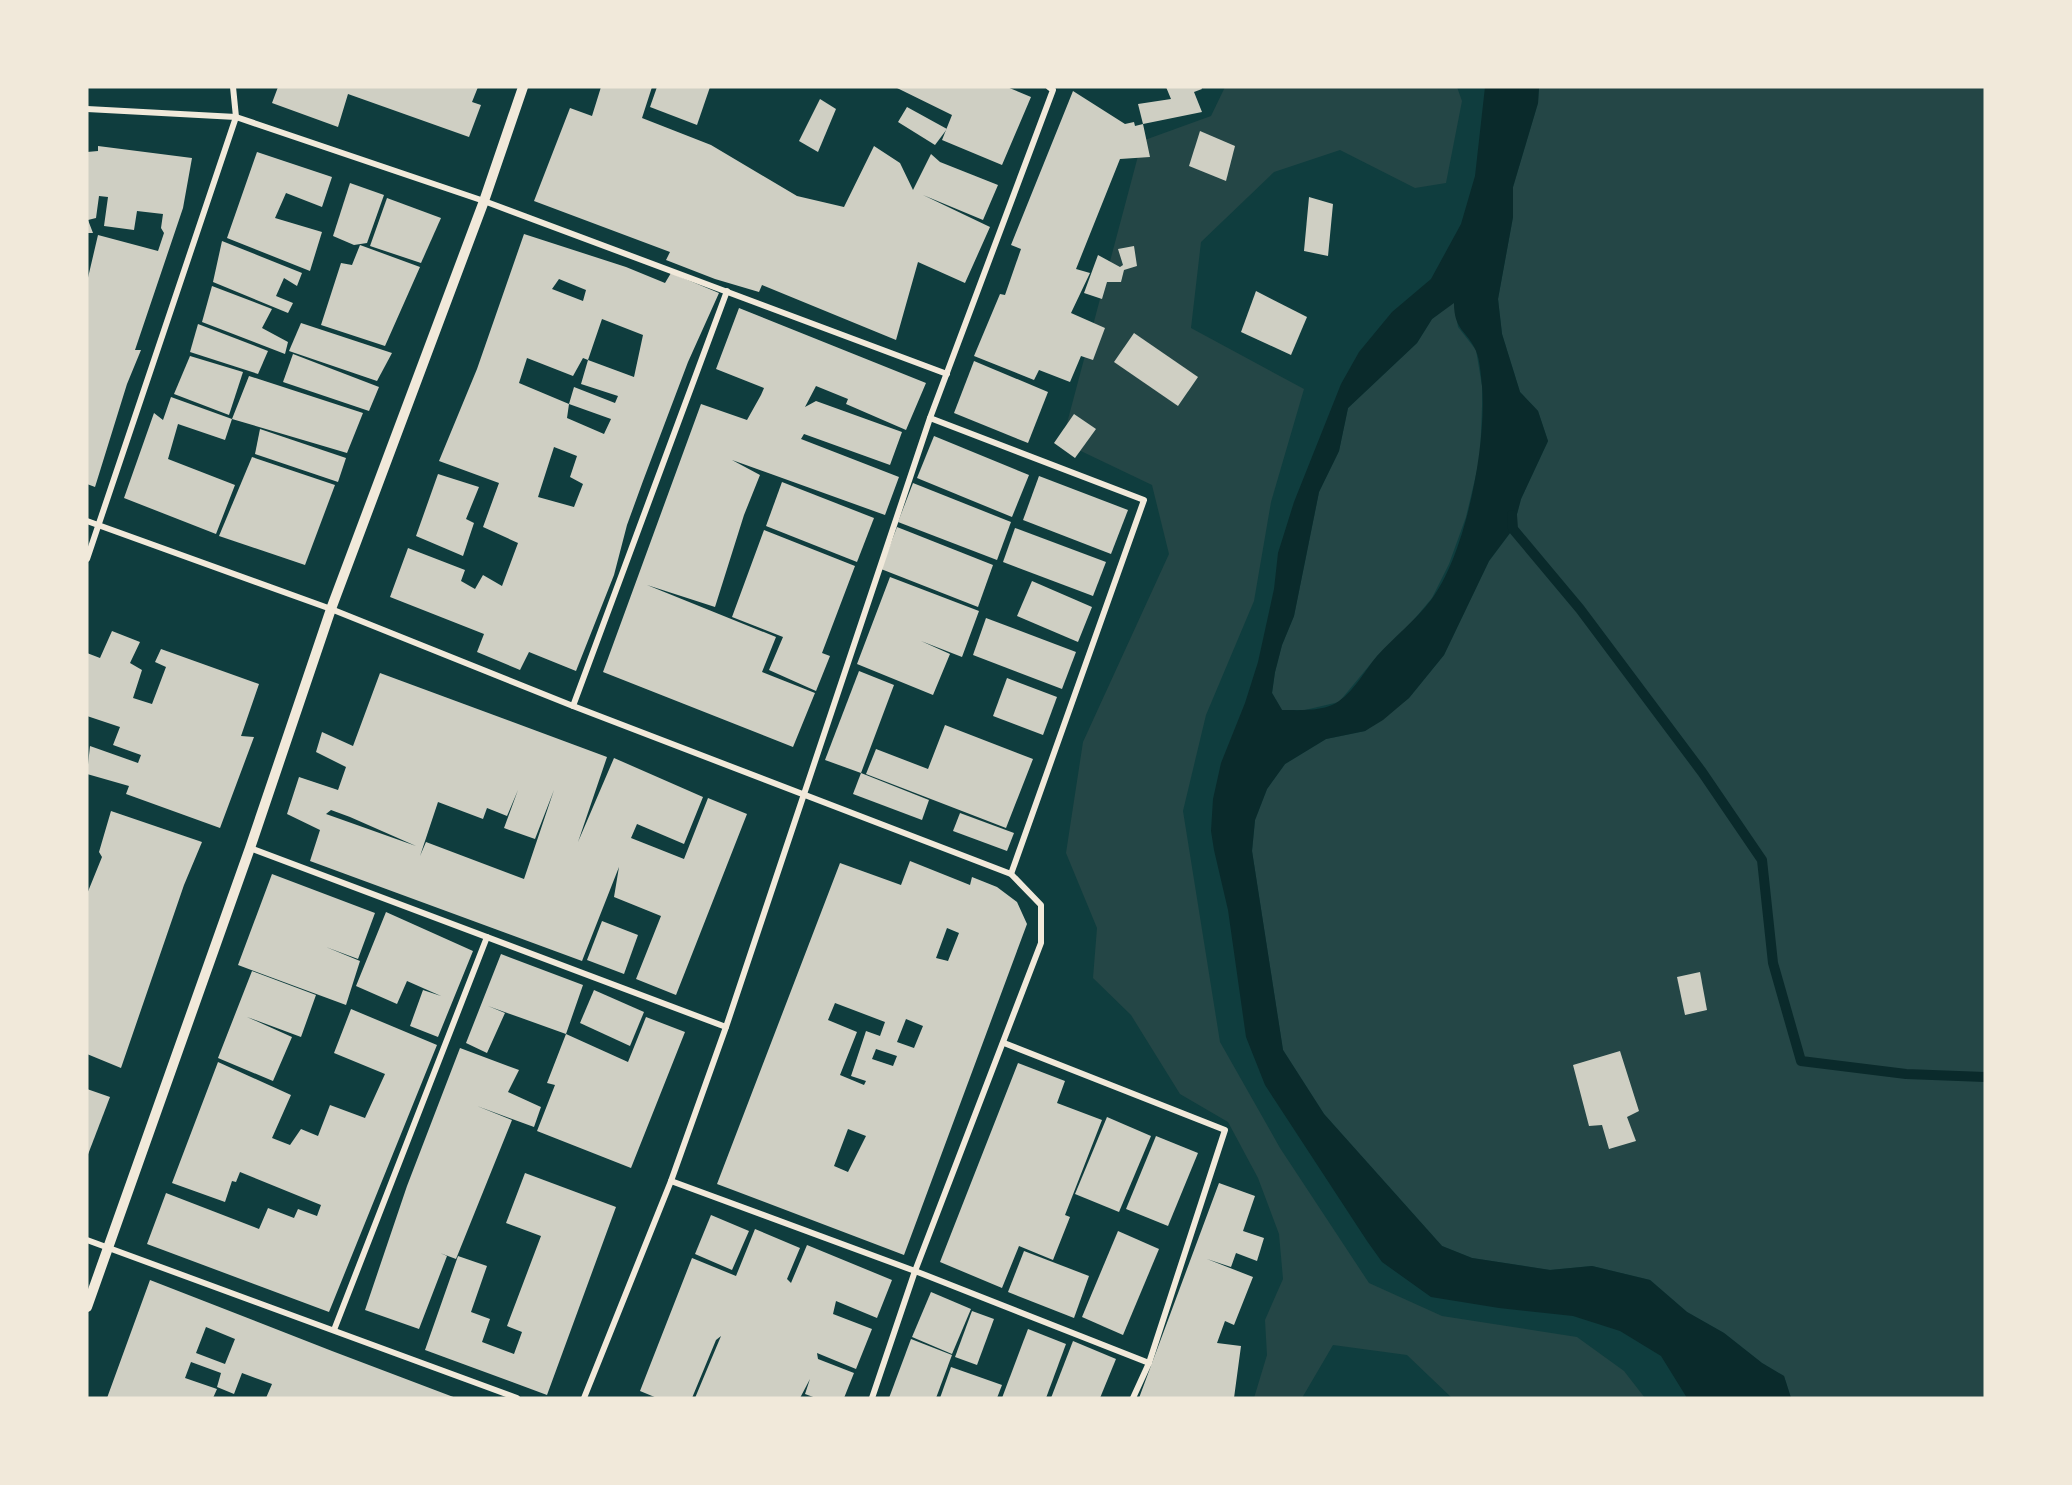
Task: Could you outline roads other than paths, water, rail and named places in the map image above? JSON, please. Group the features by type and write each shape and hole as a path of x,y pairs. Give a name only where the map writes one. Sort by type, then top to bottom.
{"street":[{"path":"87,559 236,117 233,87"},
{"path":"87,1307 250,848 331,609 484,201 523,87"},
{"path":"584,1398 671,1181 726,1027 930,418 1051,88"},
{"path":"87,109 236,117 484,201 947,374"},
{"path":"573,706 727,291"},
{"path":"930,418 1144,500 1011,874"},
{"path":"87,521 331,609 573,706 1011,874 1041,905 1041,943 915,1271 872,1398"},
{"path":"250,848 726,1027"},
{"path":"334,1330 487,937"},
{"path":"1004,1043 1225,1130 1149,1363 1132,1398"},
{"path":"671,1181 915,1271 1149,1363"},
{"path":"87,1240 517,1398"}],"waterway":[{"path":"1512,515 1513,529 1580,609 1702,772 1762,860 1773,963 1801,1061 1906,1074 1985,1077"}]}
